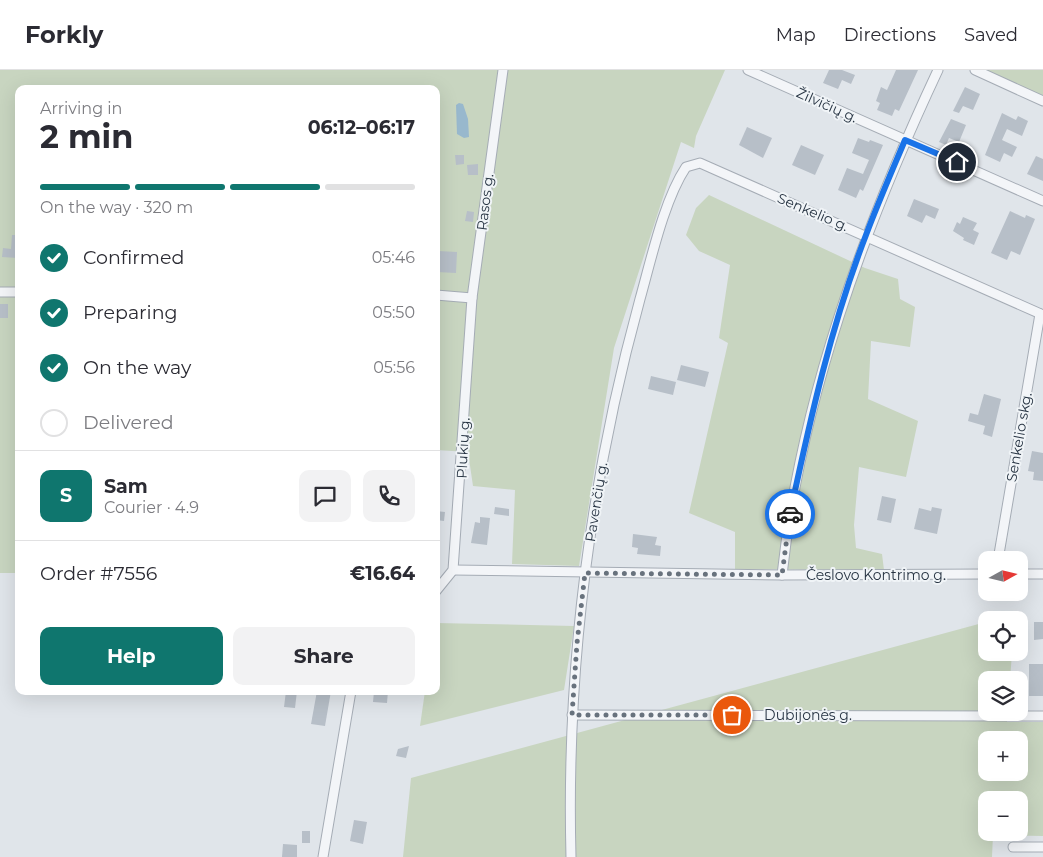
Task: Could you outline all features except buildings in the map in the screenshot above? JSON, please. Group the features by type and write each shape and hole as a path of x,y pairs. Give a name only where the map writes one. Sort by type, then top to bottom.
{"street":[{"name":"Rasos g.","path":"472,298 503,70"},
{"name":"Žilvičių g.","path":"748,70 1043,201"},
{"path":"782,575 788,523 812,414 828,353 866,235 905,140 938,70"},
{"path":"976,70 1043,101"},
{"name":"Senkelio g.","path":"692,164 700,163 1041,314"},
{"name":"Pavenčių g.","path":"571,857 572,715 577,643 585,573 605,441 620,375 659,231 682,173 686,167 692,164"},
{"path":"0,292 15,292"},
{"path":"440,295 472,298"},
{"name":"Plukių g.","path":"454,570 472,298"},
{"name":"Senkelio skg.","path":"1000,551 1041,314"},
{"path":"440,586 454,570"},
{"name":"Česlovo Kontrimo g.","path":"454,570 782,575 978,574"},
{"path":"1028,574 1043,574"},
{"path":"323,857 350,695"},
{"name":"Dubijonės g.","path":"572,715 1043,716"},
{"path":"1014,847 1043,847"}],"green space":[{"path":"0,70 725,70 696,136 694,148 681,142 614,348 579,566 512,564 515,490 473,486 468,452 440,450 440,85 15,85 15,573 0,573"},
{"path":"986,70 1043,70 1043,96"},
{"path":"709,195 865,268 898,279 900,299 915,307 910,347 871,341 868,399 918,421 906,477 859,467 854,525 856,548 882,554 884,570 735,569 735,532 689,513 728,343 719,338 730,265 699,251 686,235 696,208"},
{"path":"440,623 574,626 564,690 420,726 424,695 440,695"},
{"path":"978,624 978,661 1011,661 1011,671 978,671 978,721 1043,722 1043,836 1028,836 1028,791 978,791 978,841 993,841 992,857 403,857 411,778"}],"water":[{"path":"459,103 463,104 468,119 469,137 464,138 457,134 456,105"}],"way so far":[{"path":"732,715 572,715 577,643 585,573 782,575 790,514"}],"route":[{"path":"790,514 828,353 851,278 866,235 905,140 957,162"}]}
